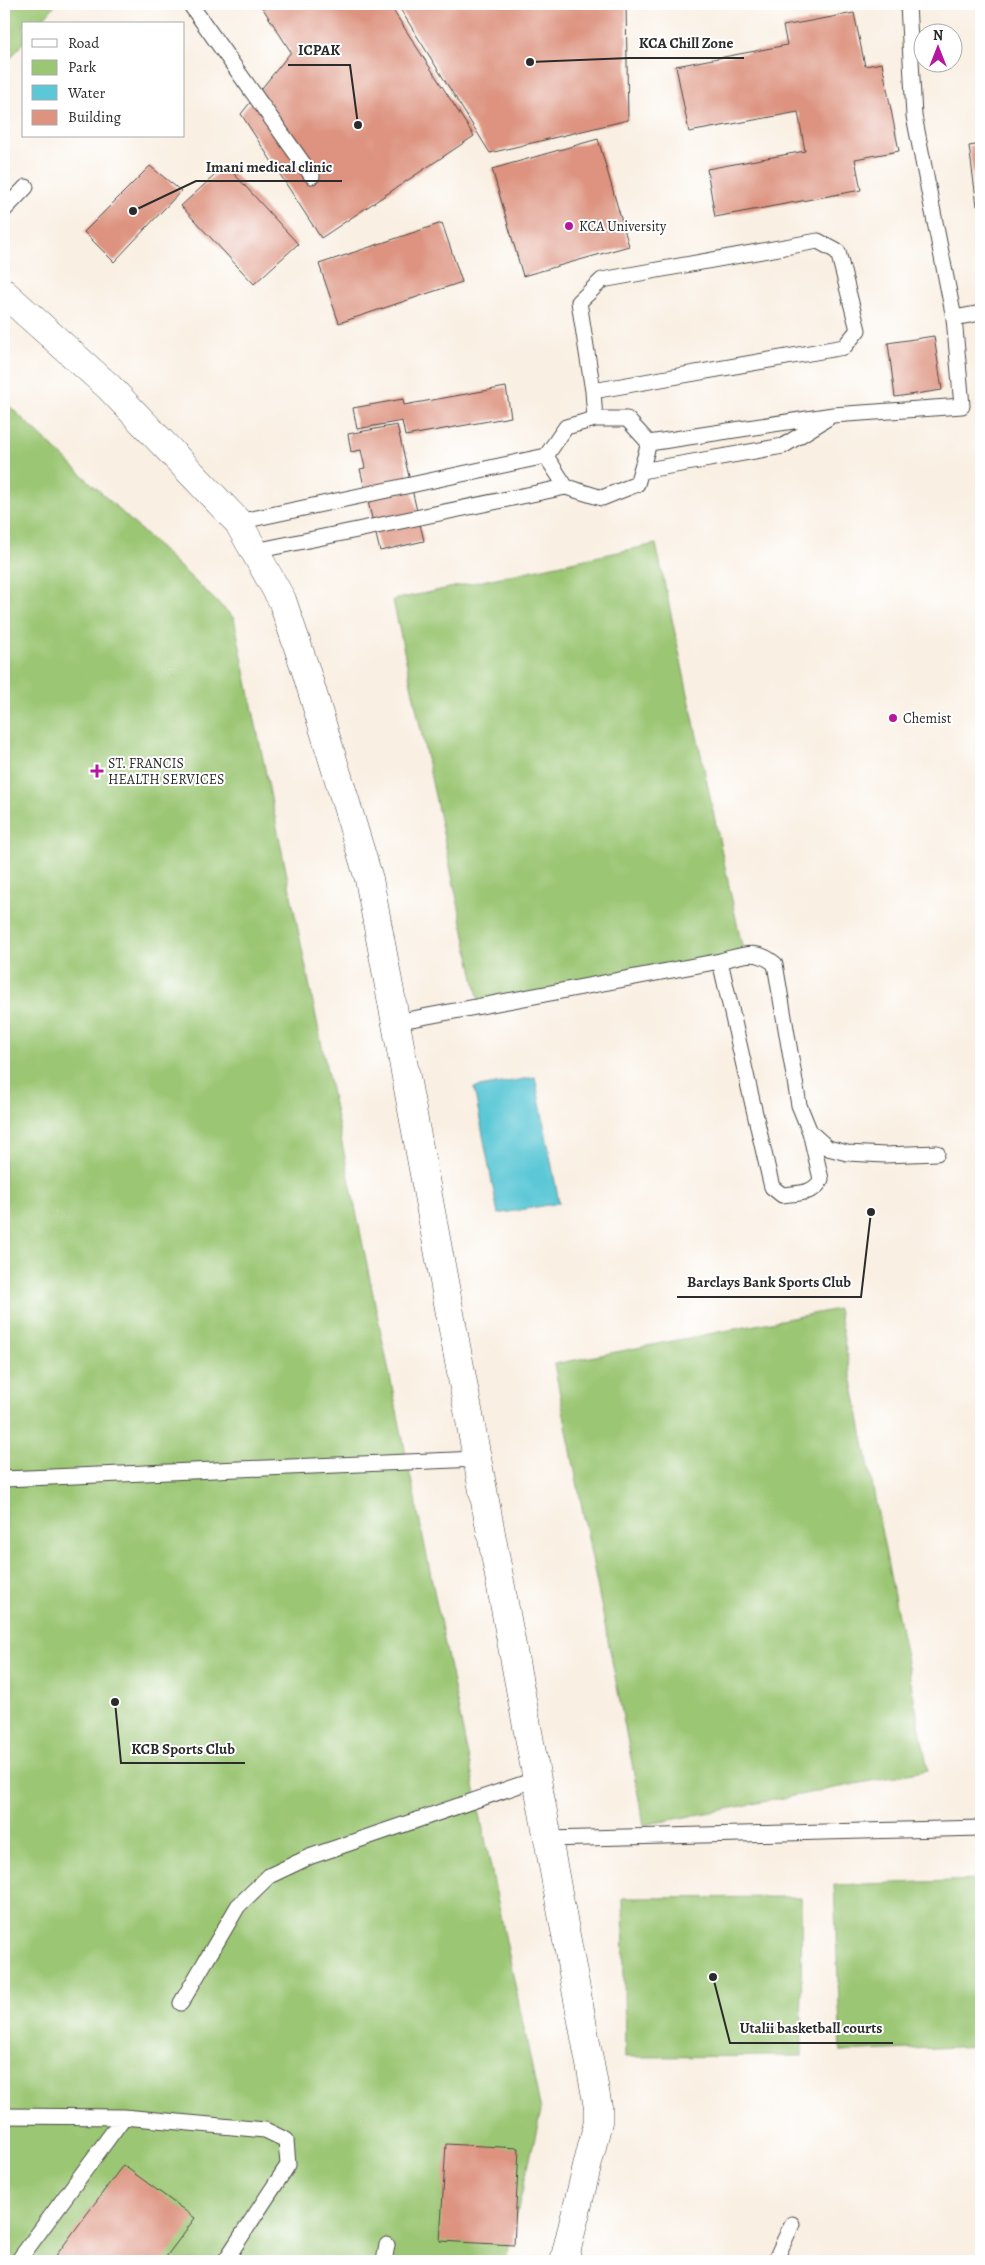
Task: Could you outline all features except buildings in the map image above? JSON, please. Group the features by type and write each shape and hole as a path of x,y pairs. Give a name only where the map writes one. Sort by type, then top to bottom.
{"street":[{"path":"4,293 109,388 238,522 282,600 369,879 598,2107 598,2122 564,2261"}],"lane":[{"path":"190,4 312,176"},
{"path":"649,444 834,415 962,406 954,318 914,116 908,4"},
{"path":"4,210 26,187"},
{"path":"593,391 844,347 858,330 838,252 818,241 602,280 579,302 593,391 595,419"},
{"path":"954,318 981,313"},
{"path":"641,471 783,446 834,415"},
{"path":"238,522 546,456 566,426 595,419 628,419 649,444"},
{"path":"255,551 566,487 602,498 637,484 649,444"},
{"path":"546,456 566,487"},
{"path":"396,1022 720,961 750,953 765,956 775,964 799,1105 810,1132 820,1179 818,1186 811,1191 782,1195 772,1187 720,961"},
{"path":"810,1132 828,1148 847,1153 885,1155 937,1153"},
{"path":"4,1479 478,1459"},
{"path":"181,2003 238,1906 270,1876 309,1858 537,1779"},
{"path":"548,1839 981,1828"},
{"path":"4,2116 124,2117 265,2130 286,2140 288,2165 226,2261"},
{"path":"18,2261 124,2117"},
{"path":"775,2261 792,2224"},
{"path":"384,2261 387,2245"}],"green space":[{"path":"4,4 56,4 41,22 22,22 22,44 4,66"},
{"path":"4,401 234,618 541,2111 506,2261 4,2261"},
{"path":"656,544 744,956 481,1011 393,600"},
{"path":"838,1309 928,1770 644,1825 554,1364"},
{"path":"981,1880 981,2046 841,2052 834,1885"},
{"path":"801,1897 802,2056 625,2057 623,1898"}],"water":[{"path":"535,1077 559,1203 498,1214 474,1088"}],"place":[{"name":"KCA Chill Zone","path":"530,62"},
{"name":"ICPAK","path":"358,125"},
{"name":"Imani medical clinic","path":"133,211"},
{"name":"KCA University","path":"569,226"},
{"name":"Chemist","path":"893,718"},
{"name":"ST. FRANCIS HEALTH SERVICES","path":"97,771"},
{"name":"Barclays Bank Sports Club","path":"871,1212"},
{"name":"KCB Sports Club","path":"115,1702"},
{"name":"Utalii basketball courts","path":"713,1977"}]}
